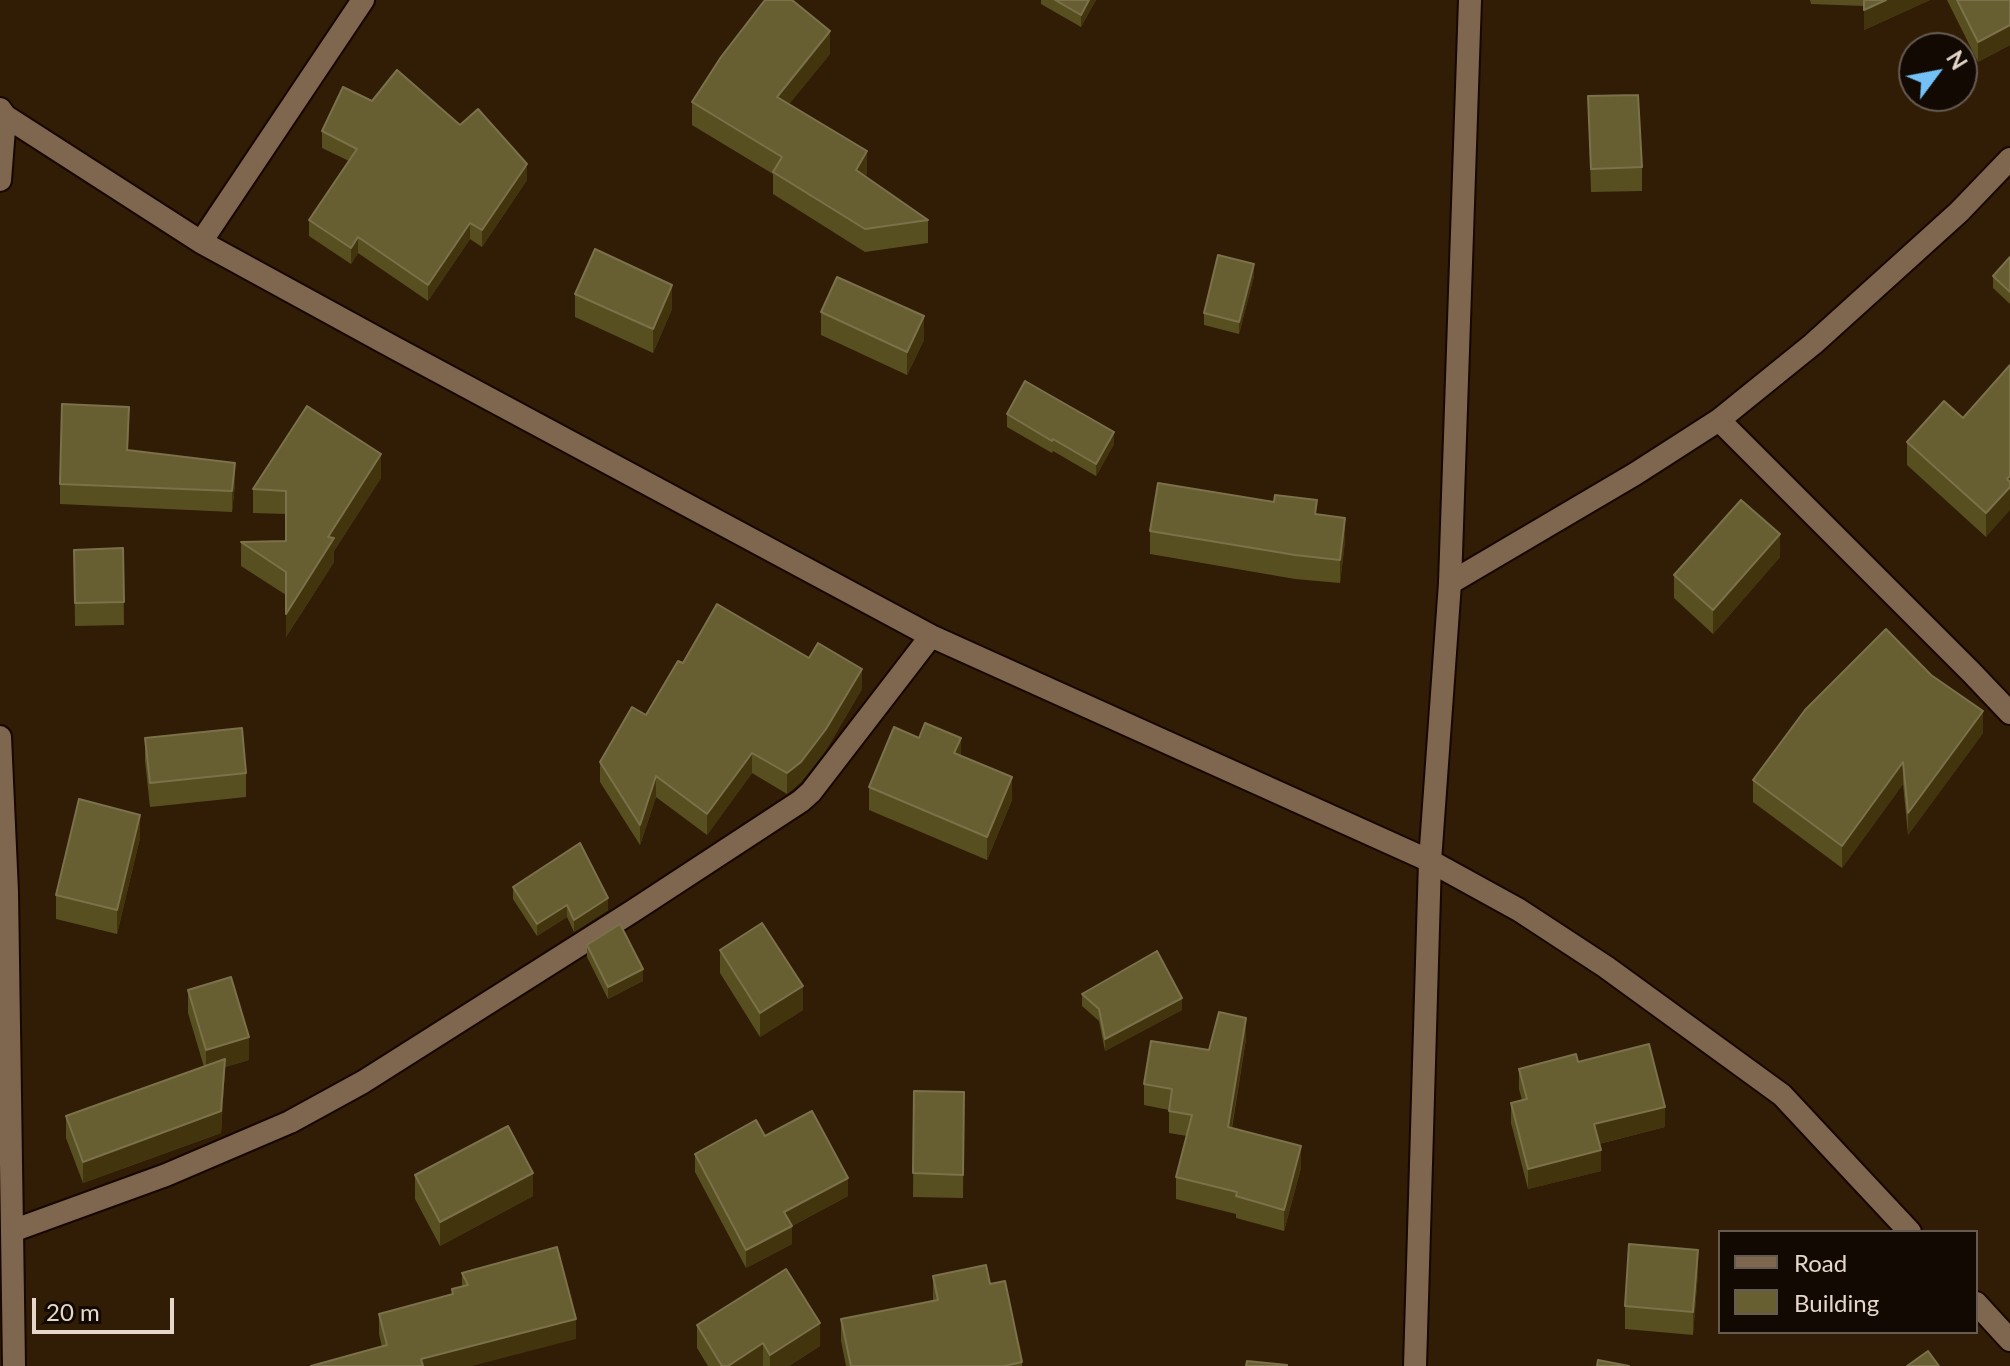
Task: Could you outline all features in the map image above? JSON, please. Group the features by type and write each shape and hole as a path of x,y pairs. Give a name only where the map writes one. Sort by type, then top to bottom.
{"street":[{"path":"201,242 363,0"},
{"path":"1415,1366 1430,861 1450,583 1470,0"},
{"path":"2,112 201,242 931,636 1430,861 1519,910 1606,967 1782,1095 1908,1230"},
{"path":"0,180 2,112"},
{"path":"1450,583 1635,474 1719,420 1813,344 1926,243 2010,159"},
{"path":"1719,420 2010,713"},
{"path":"12,1231 166,1175 290,1122 363,1082 659,894 811,792 931,636"},
{"path":"0,737 7,892 14,1366"},
{"path":"1978,1305 2010,1340"}],"building":[{"path":"765,0 792,0 830,31 777,97 867,151 856,170 928,220 865,229 773,172 782,157 692,102 721,57"},
{"path":"1055,0 1089,0 1081,15"},
{"path":"1864,0 1886,0 1864,10"},
{"path":"1957,0 2010,0 2010,25 1978,42 1978,32 1973,32"},
{"path":"397,70 460,125 478,109 527,164 482,230 470,223 428,285 358,237 351,248 309,220 357,149 322,131 343,87 372,101"},
{"path":"1638,95 1642,167 1591,169 1588,96"},
{"path":"595,249 672,285 653,329 575,294"},
{"path":"1218,255 1254,264 1239,322 1204,313"},
{"path":"2010,257 2010,292 1993,276"},
{"path":"837,277 924,316 907,352 821,312"},
{"path":"2010,365 2010,476 2007,479 2010,487 1986,513 1907,442 1944,401 1963,418"},
{"path":"1025,381 1114,432 1096,464 1007,414"},
{"path":"62,404 129,407 127,450 235,463 232,491 60,484"},
{"path":"307,406 381,454 328,537 334,538 286,614 286,572 241,542 286,541 286,491 253,489"},
{"path":"1158,483 1274,502 1275,495 1317,500 1315,514 1345,518 1340,560 1150,531"},
{"path":"1741,500 1780,534 1713,610 1674,575"},
{"path":"123,548 124,602 75,603 74,550"},
{"path":"717,604 809,658 818,643 862,669 826,729 801,762 787,773 752,753 707,814 656,776 640,825 600,762 632,707 646,715 678,661 683,663"},
{"path":"1886,629 1931,675 1983,711 1908,813 1903,762 1842,846 1753,780 1805,710"},
{"path":"925,723 961,738 954,753 1012,777 987,837 869,787 894,727 919,738"},
{"path":"242,728 246,773 150,783 145,738"},
{"path":"79,799 140,815 117,910 56,895"},
{"path":"580,843 608,898 574,920 567,905 537,924 513,887"},
{"path":"762,923 803,986 760,1013 720,950"},
{"path":"620,924 643,969 608,987 587,945"},
{"path":"1157,951 1182,998 1105,1039 1099,1009 1082,994"},
{"path":"231,977 249,1037 206,1050 188,990"},
{"path":"1219,1012 1246,1018 1228,1127 1301,1146 1284,1210 1236,1196 1237,1192 1176,1177 1192,1115 1169,1111 1172,1089 1144,1084 1151,1041 1209,1050"},
{"path":"1649,1044 1665,1107 1594,1124 1601,1150 1528,1169 1511,1103 1527,1099 1519,1069 1576,1054 1578,1062"},
{"path":"225,1059 221,1111 83,1162 66,1116"},
{"path":"914,1091 964,1092 963,1175 913,1173"},
{"path":"812,1111 848,1178 784,1212 792,1226 746,1250 695,1154 756,1120 765,1136"},
{"path":"508,1126 533,1173 440,1222 415,1175"},
{"path":"1629,1244 1698,1250 1693,1312 1625,1306"},
{"path":"557,1247 576,1319 421,1359 423,1366 311,1366 387,1345 379,1314 453,1294 452,1289 468,1285 462,1273"},
{"path":"986,1265 990,1284 1005,1281 1022,1362 1004,1366 851,1366 841,1319 938,1300 933,1276"},
{"path":"786,1269 820,1323 770,1355 763,1343 728,1366 722,1366 697,1325"},
{"path":"1928,1351 1939,1366 1907,1366"},
{"path":"1598,1360 1629,1366 1597,1366"},
{"path":"1247,1361 1287,1365 1287,1366 1246,1366"}]}
